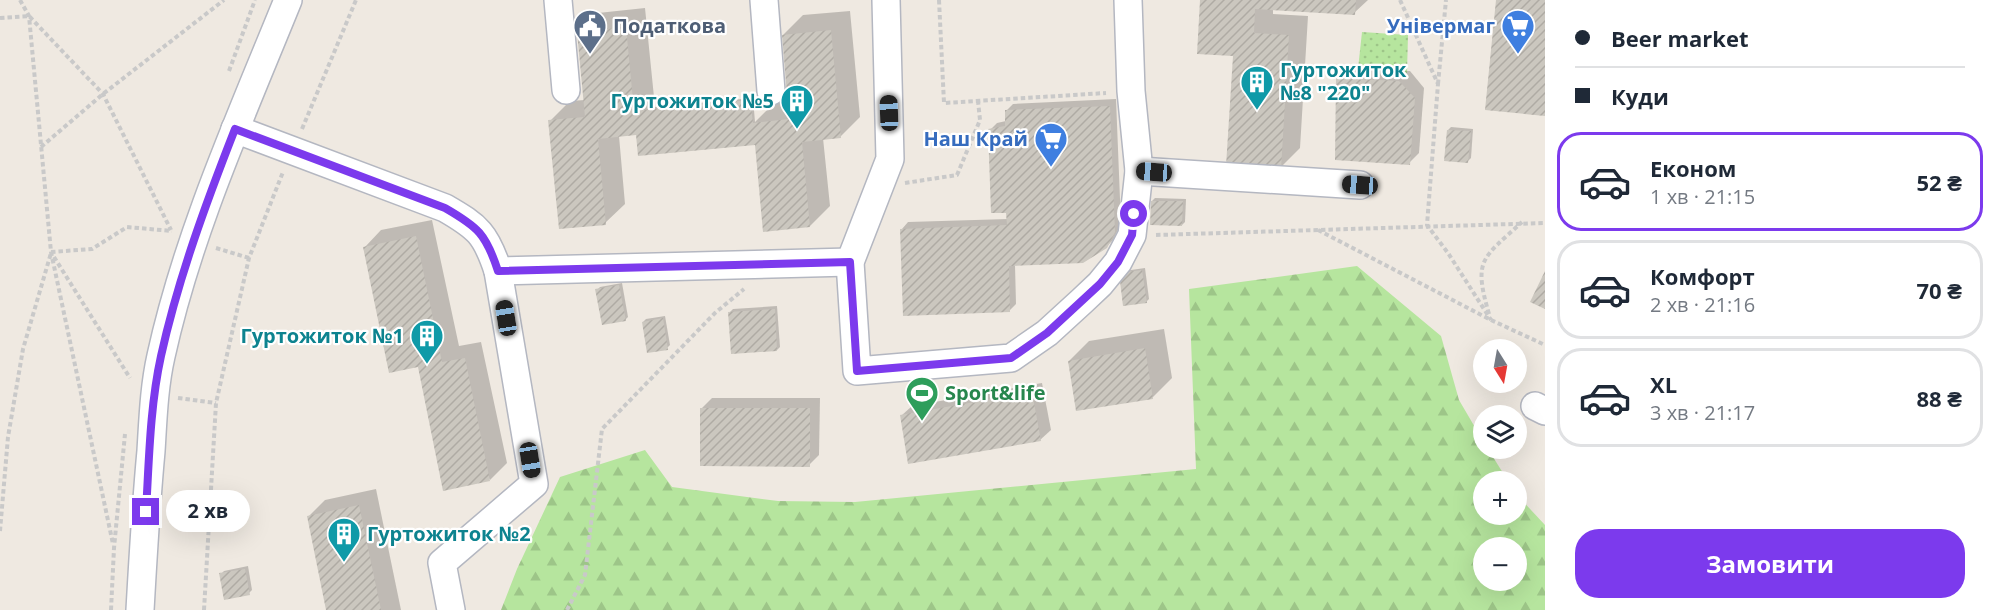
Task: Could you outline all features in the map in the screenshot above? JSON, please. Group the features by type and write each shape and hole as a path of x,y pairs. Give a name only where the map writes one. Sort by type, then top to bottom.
{"street":[{"path":"140,610 148,483 160,358 172,310 194,241 235,129 288,0"},
{"path":"558,0 566,90"},
{"path":"764,0 771,91"},
{"path":"886,0 890,159 850,262 857,371 1011,358 1047,333 1100,284 1118,262 1132,235 1138,171 1131,91 1128,0"},
{"path":"235,129 445,208 472,223 490,247 498,271 534,484 442,563 451,610"},
{"path":"1138,171 1360,185"},
{"path":"498,271 850,262"}],"path":[{"path":"20,0 29,16 103,94 171,230 127,226 92,249 51,252"},
{"path":"41,147 103,94 224,0"},
{"path":"204,610 216,403 249,258 356,0"},
{"path":"939,0 944,103 1131,91"},
{"path":"1400,0 1438,84"},
{"path":"1446,0 1426,225 1491,320"},
{"path":"0,18 29,16"},
{"path":"29,16 51,252 114,548"},
{"path":"881,182 908,183 957,175 980,120 978,101"},
{"path":"1491,320 1481,285 1481,265 1493,249 1522,222"},
{"path":"1132,235 1545,223"},
{"path":"1317,229 1491,320 1545,345"},
{"path":"51,252 130,378"},
{"path":"0,531 8,437 23,349 51,252"},
{"path":"567,610 585,575 602,429 715,313 775,264"}],"green space":[{"path":"1362,32 1408,35 1407,73 1358,69"},
{"path":"1357,266 1441,336 1459,400 1473,424 1473,459 1494,459 1502,471 1473,471 1473,525 1527,525 1527,506 1545,525 1545,610 501,610 517,569 560,477 645,450 672,487 778,501 855,502 1196,469 1189,289"}],"building":[{"name":"Гуртожиток №8 \"220\"","path":"1200,0 1356,0 1355,15 1255,9 1254,33 1289,35 1281,169 1226,166 1233,56 1197,54"},
{"name":"Універмаг","path":"1496,0 1545,0 1545,116 1485,110"},
{"path":"626,27 634,111 750,100 753,123 789,119 782,35 831,30 841,138 802,142 810,227 763,232 755,145 638,156 636,135 598,139 606,225 559,229 548,120 585,117 577,32"},
{"path":"1336,78 1399,81 1415,98 1410,165 1335,160"},
{"name":"Наш Край","path":"1110,106 1115,232 1107,248 1083,263 1009,266 1010,312 903,316 900,229 1007,225 1006,213 991,213 988,129 1005,126 1005,110"},
{"path":"1447,130 1471,131 1468,163 1444,161"},
{"path":"1151,201 1183,201 1182,226 1150,225"},
{"name":"Гуртожиток №1","path":"416,236 442,362 465,358 490,481 443,491 418,367 389,373 363,247"},
{"path":"1142,270 1147,303 1123,306 1119,273"},
{"path":"1545,271 1545,309 1530,302"},
{"path":"619,285 626,321 602,325 595,289"},
{"path":"775,309 777,351 731,354 728,312"},
{"path":"663,318 668,350 647,353 642,322"},
{"path":"1145,348 1153,399 1076,411 1068,361"},
{"path":"1032,392 1041,441 908,464 900,415"},
{"path":"700,408 810,408 810,467 700,466"},
{"name":"Гуртожиток №2","path":"359,505 381,610 326,610 307,516"},
{"path":"245,569 250,595 224,600 219,573"}],"place":[{"name":"Податкова","path":"590,55"},
{"name":"Універмаг","path":"1518,55"},
{"name":"Гуртожиток №8 \"220\"","path":"1257,111"},
{"name":"Гуртожиток №5","path":"797,130"},
{"name":"Наш Край","path":"1051,168"},
{"name":"Гуртожиток №1","path":"427,365"},
{"name":"Sport&life","path":"922,422"},
{"name":"Гуртожиток №2","path":"344,563"}],"route":[{"path":"146,512 160,358 172,310 194,241 235,129 445,208 472,223 490,247 498,271 850,262 857,371 1011,358 1047,333 1100,284 1118,262 1132,235 1134,214"}]}
